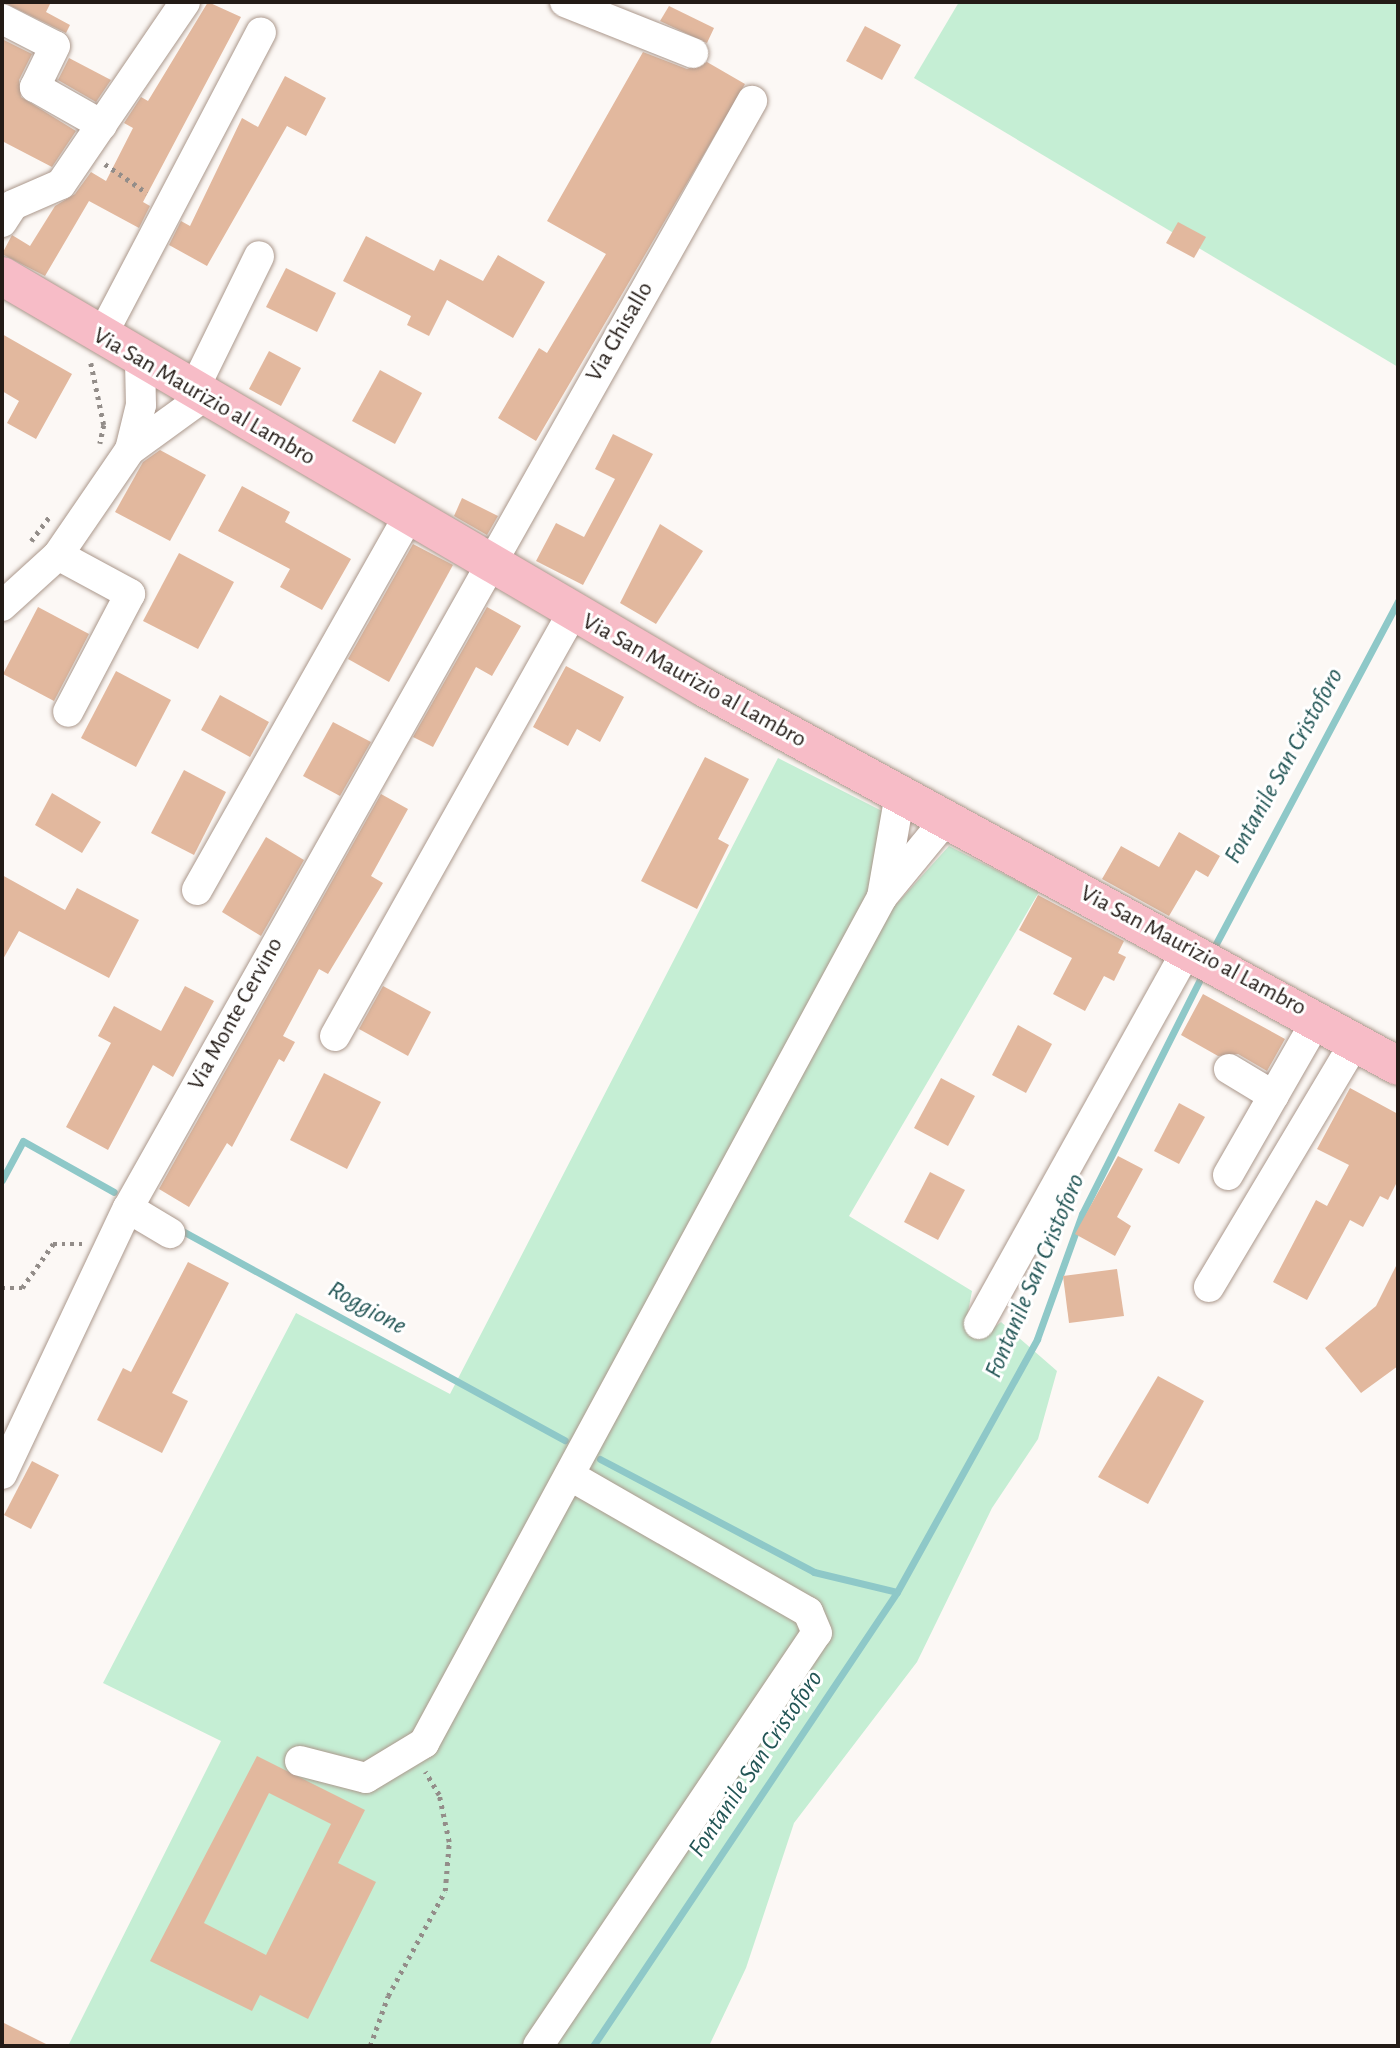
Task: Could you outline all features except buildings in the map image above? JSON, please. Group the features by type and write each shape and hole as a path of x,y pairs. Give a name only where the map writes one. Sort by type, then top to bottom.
{"main road":[{"name":"Via San Maurizio al Lambro","path":"2,276 140,361 573,612 900,794 1318,1018 1398,1066"}],"street":[{"path":"2,222 13,205 61,184 185,2"},
{"path":"565,2 694,53"},
{"path":"2,19 55,46 35,87 102,125"},
{"path":"94,332 261,32"},
{"name":"Via Ghisallo","path":"488,563 752,100"},
{"path":"2,607 58,555 130,450 198,394 260,256"},
{"path":"130,450 141,405 140,361"},
{"path":"197,890 408,516"},
{"path":"58,555 130,594 68,712"},
{"name":"Via Monte Cervino","path":"2,1474 128,1208 488,563"},
{"path":"335,1036 573,612"},
{"path":"882,897 900,794"},
{"path":"300,1761 366,1778 424,1743 882,897 947,819"},
{"path":"979,1324 1202,956"},
{"path":"1228,1175 1318,1018"},
{"path":"1209,1287 1356,1040"},
{"path":"1229,1069 1274,1096"},
{"path":"128,1208 170,1233"},
{"path":"538,2046 817,1633 808,1612 569,1475"}],"path":[{"path":"84,150 166,206"},
{"path":"91,457 104,425 94,332"},
{"path":"28,545 52,512"},
{"path":"2,1288 22,1288 53,1244 96,1245"},
{"path":"370,2046 388,1996 445,1891 449,1842 439,1795 412,1752"}],"green space":[{"path":"959,2 1398,2 1398,367 914,78"},
{"path":"778,758 884,812 891,910 949,846 1039,892 849,1216 972,1291 967,1317 991,1330 1001,1322 1057,1371 1038,1439 992,1508 917,1662 794,1823 746,1968 709,2046 68,2046 221,1741 103,1683 296,1313 450,1394"}],"waterway":[{"name":"Fontanile San Cristoforo","path":"1211,953 1398,601"},
{"name":"Fontanile San Cristoforo","path":"593,2046 897,1592 1037,1339 1082,1214 1203,973"},
{"name":"Roggione","path":"2,1180 23,1141 114,1192"},
{"name":"Roggione","path":"177,1228 565,1440"},
{"name":"Roggione","path":"600,1459 814,1572 897,1592"}]}
